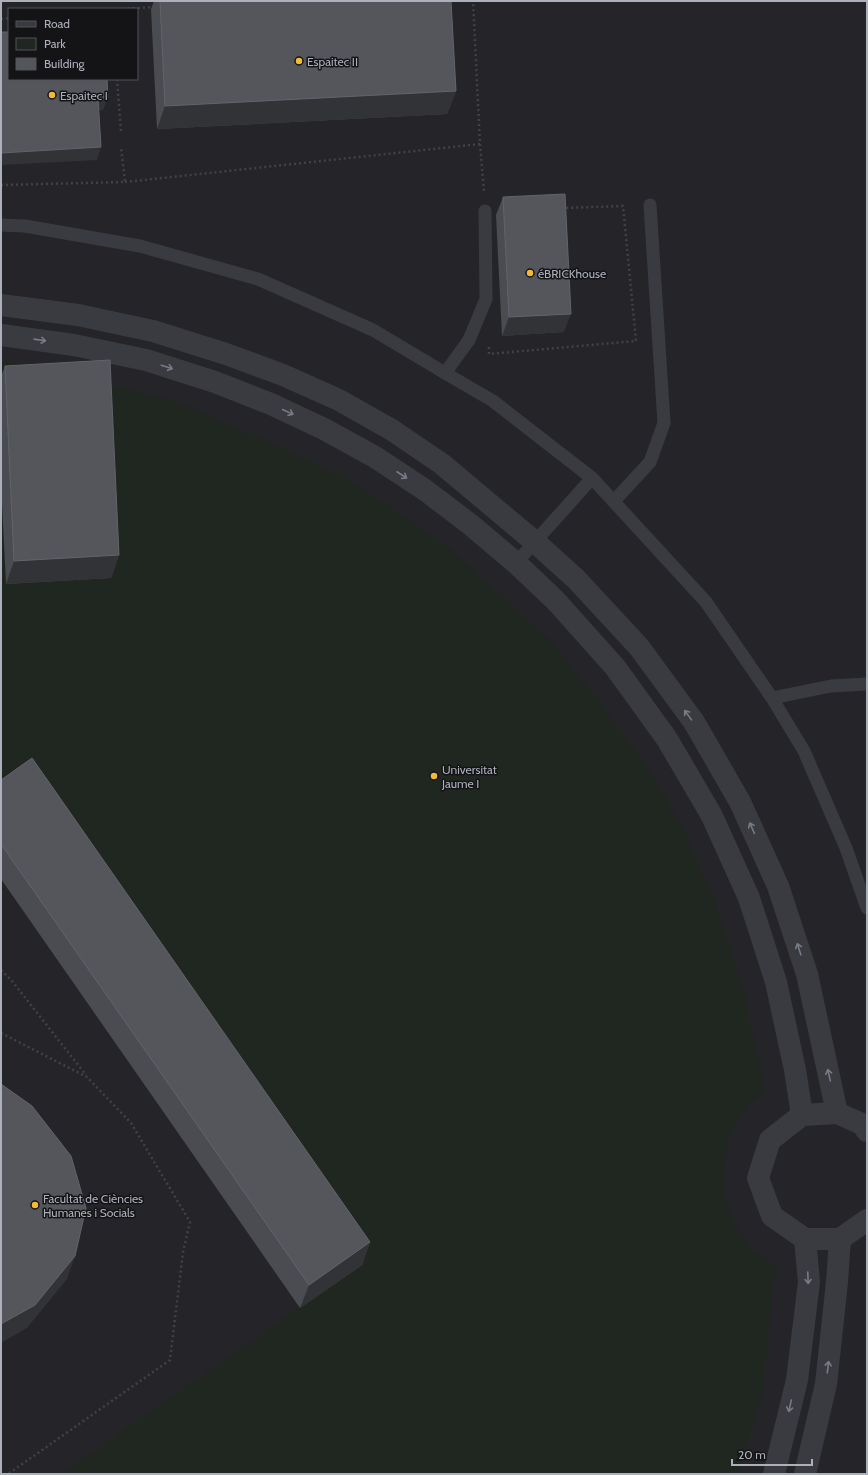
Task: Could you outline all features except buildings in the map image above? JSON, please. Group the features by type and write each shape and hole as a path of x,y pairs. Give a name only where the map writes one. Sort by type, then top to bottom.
{"street":[{"path":"1,305 78,315 153,332 226,354 283,375 339,400 392,430 442,464 536,542 576,579 639,648 694,722 740,802 778,886 807,974 837,1113"},
{"path":"1,335 74,345 146,360 215,382 270,404 324,429 375,458 424,490 471,525 516,563 555,600 615,667 667,739 712,816 749,898 776,982 795,1070 802,1115"},
{"path":"867,1130 862,1124 837,1113 802,1115 770,1140 758,1178 772,1216 805,1239 840,1239 867,1220"},
{"path":"774,1474 797,1380 809,1282 805,1239"},
{"path":"805,1474 826,1384 840,1239"}],"lane":[{"path":"614,501 650,462 664,423 650,205"},
{"path":"445,373 469,340 486,299 485,211"},
{"path":"1,225 25,226 140,246 258,279 374,330 493,401 592,478 706,602 772,698 804,751 846,848 867,908"},
{"path":"516,563 592,478"},
{"path":"772,698 831,686 867,684"}],"path":[{"path":"473,1 485,211"},
{"path":"138,8 155,7"},
{"path":"117,80 121,132"},
{"path":"1,186 125,182 480,144"},
{"path":"121,147 125,182"},
{"path":"489,346 489,354 636,341 623,206 562,208"},
{"path":"1,970 12,980 87,1077 131,1123 190,1222 183,1252 170,1360 8,1474"},
{"path":"1,1033 87,1077"}],"shaded area":[{"name":"Universitat Jaume I","path":"1,1 867,1 867,1474 1,1474"}],"green space":[{"path":"1,363 20,363 178,402 345,477 448,547 549,639 607,711 657,782 683,830 715,900 744,992 765,1092 747,1106 727,1140 724,1191 734,1223 750,1247 775,1266 763,1389 738,1474 61,1474 300,1307 1,879"}],"place":[{"name":"Espaitec II","path":"299,61"},
{"name":"Espaitec I","path":"52,95"},
{"name":"éBRICKhouse","path":"530,273"},
{"name":"Universitat Jaume I","path":"434,776"},
{"name":"Facultat de Ciències Humanes i Socials","path":"35,1205"}]}
